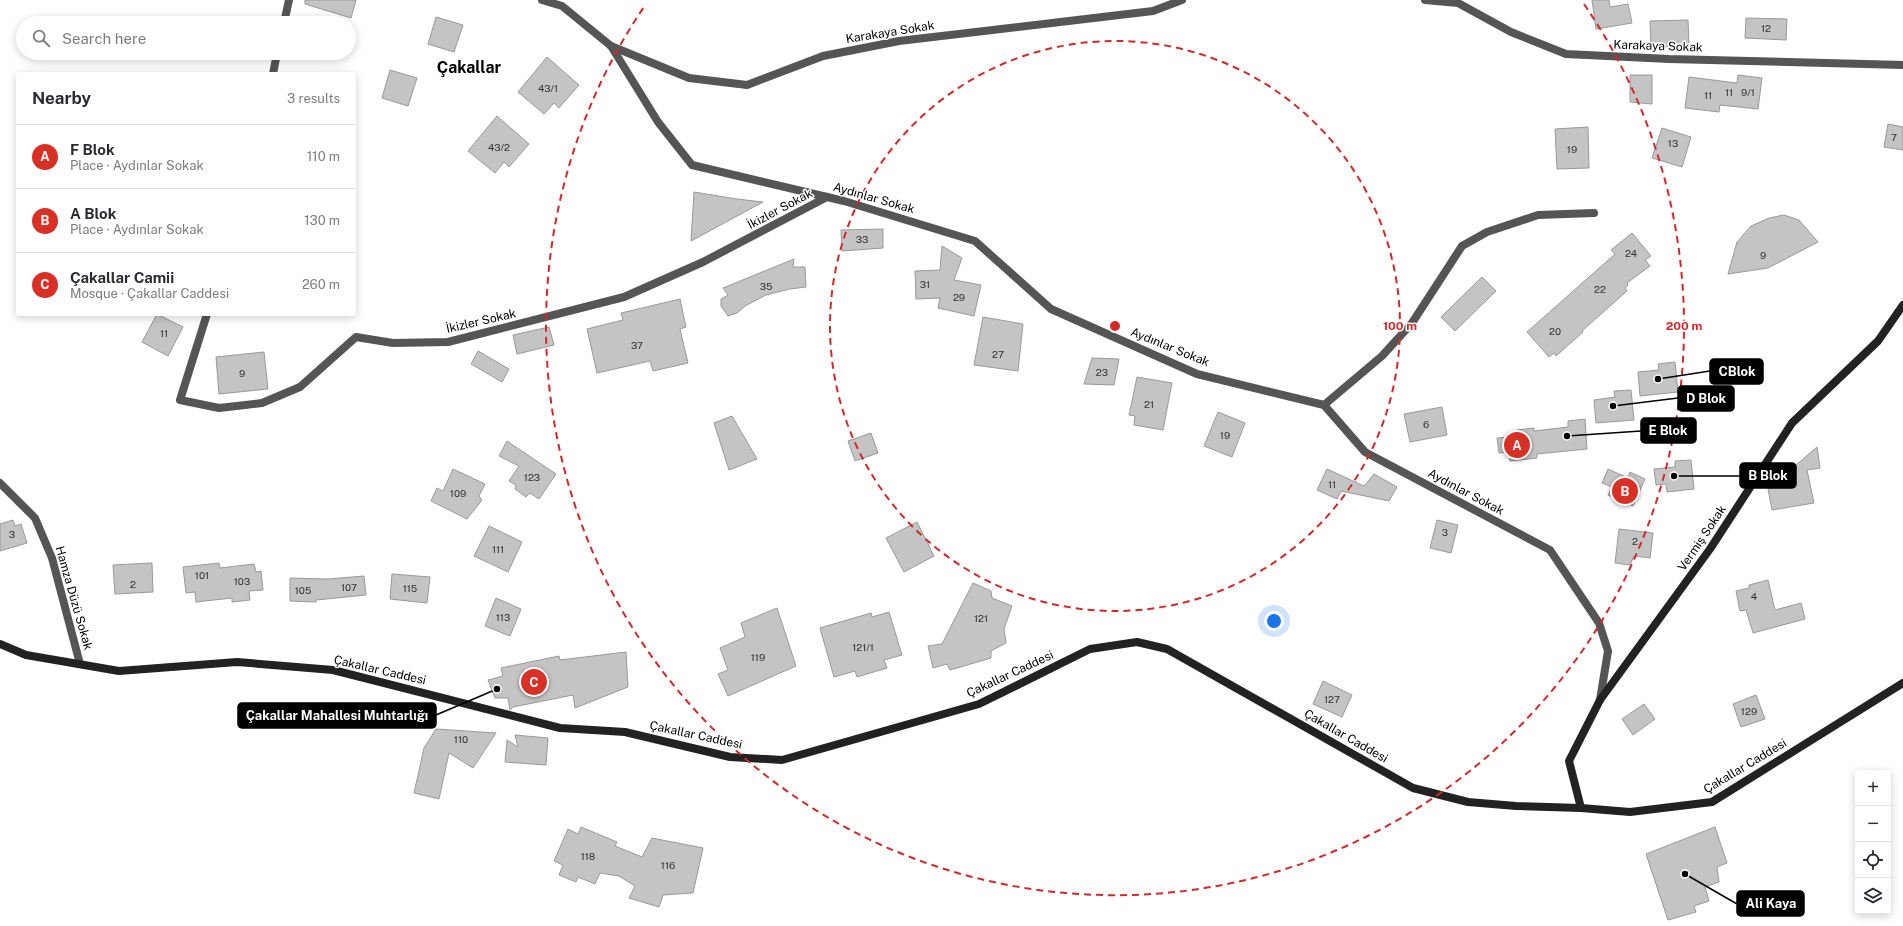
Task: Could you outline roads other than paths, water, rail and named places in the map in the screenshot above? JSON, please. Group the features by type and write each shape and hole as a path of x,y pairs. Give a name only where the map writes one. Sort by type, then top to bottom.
{"street":[{"path":"286,16 289,0"},
{"name":"Aydınlar Sokak","path":"542,0 562,6 611,46 658,122 692,165 827,197 975,241 1051,309 1197,374 1324,405 1365,452 1550,550 1599,624 1608,651 1600,700"},
{"name":"Karakaya Sokak","path":"611,46 689,78 747,85 823,56 899,41 1153,11 1182,0"},
{"name":"Karakaya Sokak","path":"1425,0 1458,3 1511,32 1566,54 1670,59 1903,65"},
{"path":"273,72 276,60"},
{"name":"İkizler Sokak","path":"206,316 180,400 220,408 262,403 300,387 356,337 393,343 448,342 624,297 703,262 827,197"},
{"path":"1324,405 1382,356 1412,323 1462,246 1487,232 1538,215 1594,213"},
{"name":"Vermiş Sokak","path":"1581,808 1569,761 1600,700 1710,550 1792,423 1878,341 1903,305"},
{"name":"Hamza Düzü Sokak","path":"0,483 35,518 52,558 80,664"},
{"name":"Çakallar Caddesi","path":"0,644 26,655 120,671 237,662 333,670 560,728 625,732 730,757 782,760 980,704 1090,649 1137,642 1167,648 1413,788 1468,802 1630,812 1712,802 1903,683"}],"place":[{"name":"CBlok","path":"1658,379"},
{"name":"D Blok","path":"1613,406"},
{"name":"E Blok","path":"1567,436"},
{"name":"F Blok","path":"1517,445"},
{"name":"B Blok","path":"1674,476"},
{"name":"A Blok","path":"1625,491"},
{"name":"Çakallar Camii","path":"534,682"},
{"name":"Çakallar Mahallesi Muhtarlığı","path":"497,689"},
{"name":"Ali Kaya","path":"1685,874"}],"district":[{"name":"Çakallar","path":"469,67"}]}
